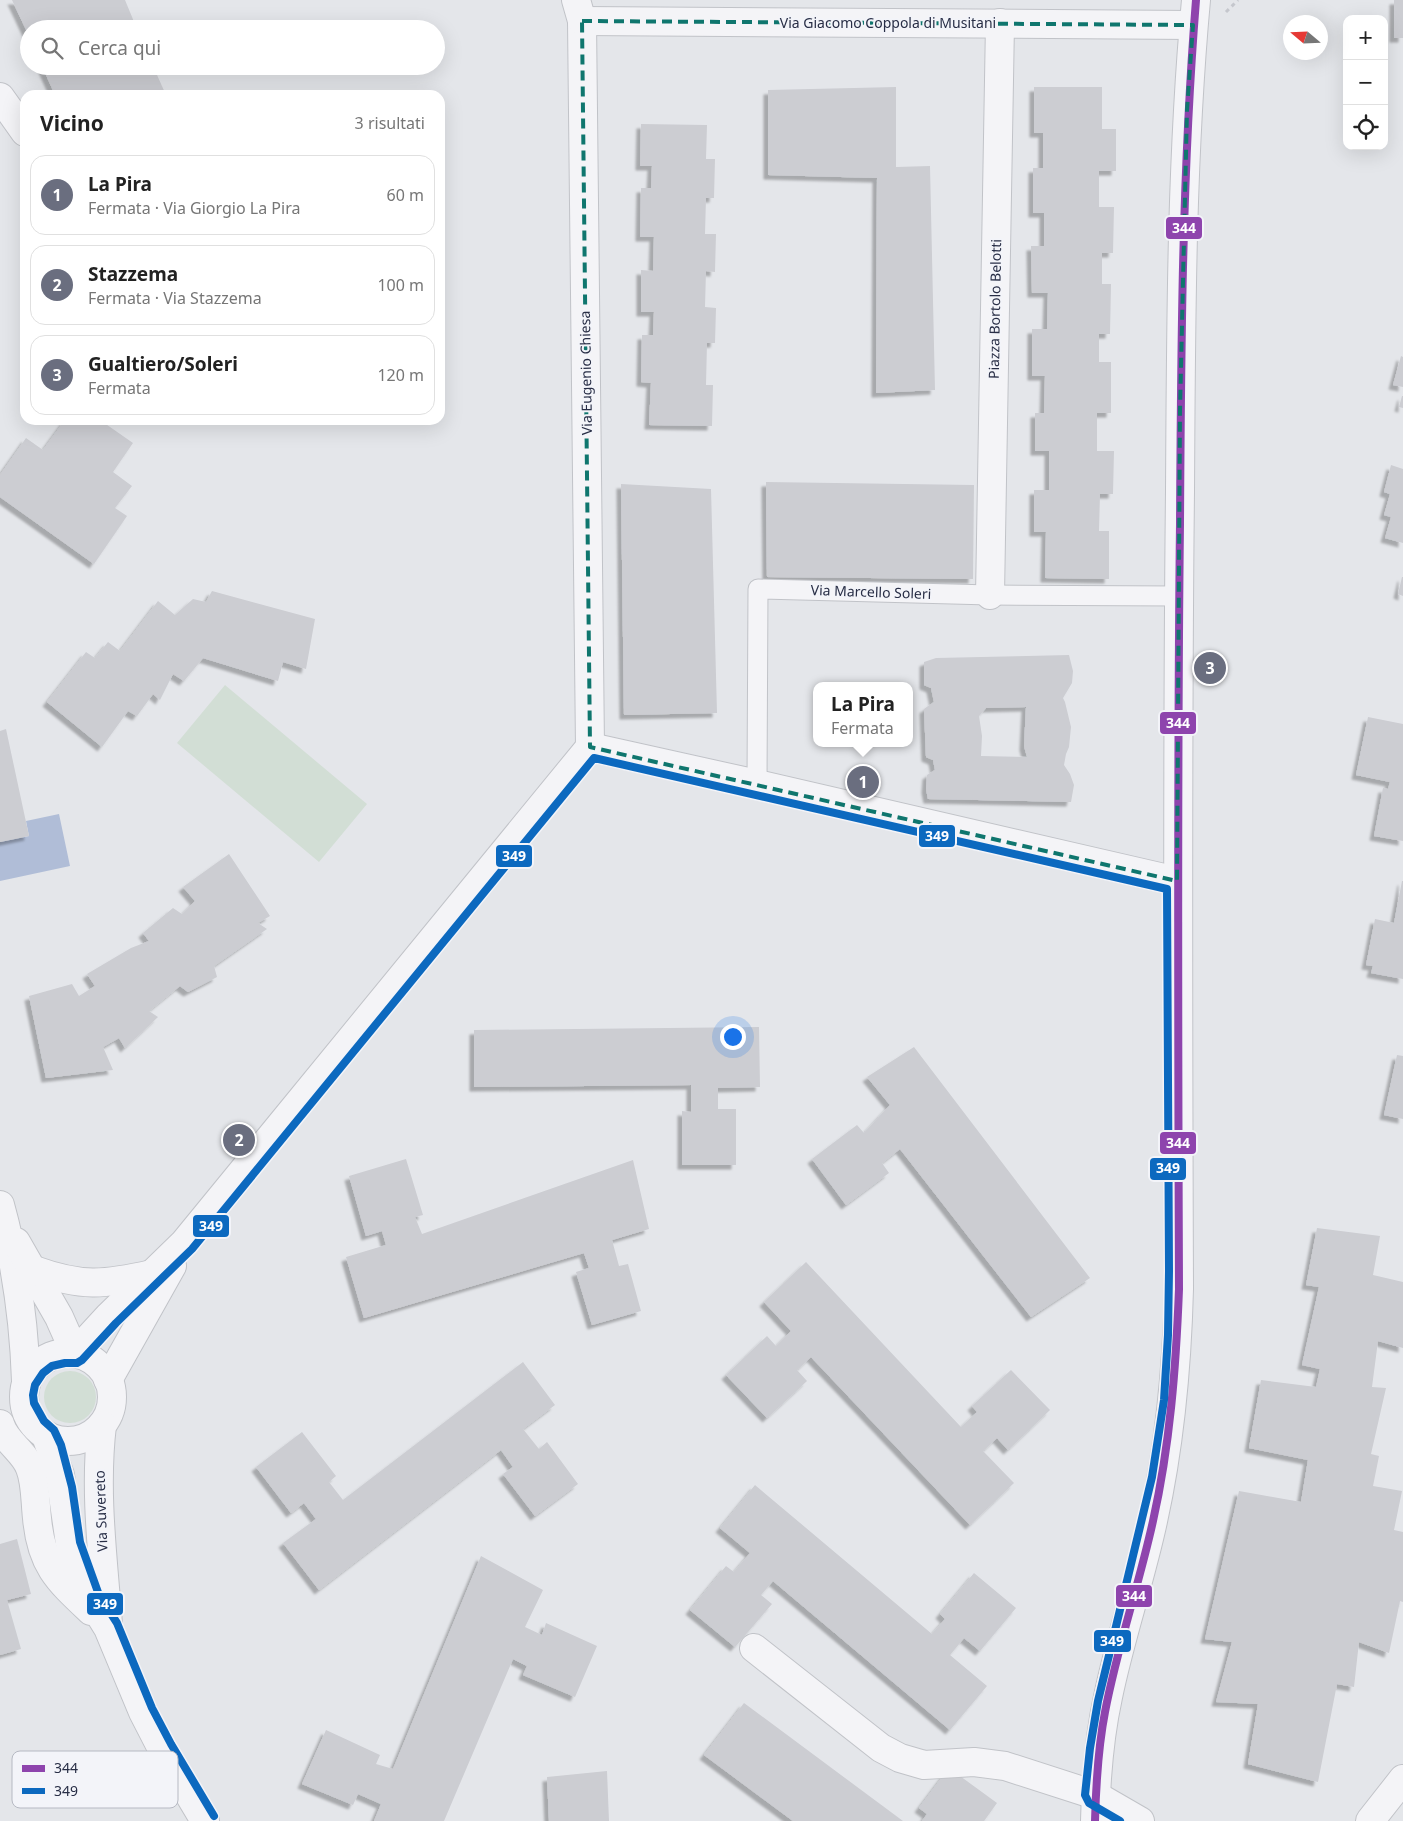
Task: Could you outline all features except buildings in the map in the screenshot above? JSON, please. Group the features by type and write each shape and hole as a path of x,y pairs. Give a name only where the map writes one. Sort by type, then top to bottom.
{"street":[{"name":"Via Giacomo Coppola di Musitani","path":"579,10 1000,23 1194,13"},
{"name":"Via Eugenio Chiesa","path":"579,10 590,747"},
{"path":"1095,1808 1100,1744 1108,1698 1153,1523 1165,1464 1175,1389 1179,1289 1178,596 1187,110 1194,13"},
{"name":"Piazza Bortolo Belotti","path":"990,595 1000,23"},
{"path":"0,97 20,125"},
{"path":"75,1353 109,1316 184,1243 590,747 1177,881"},
{"path":"3,1214 59,1317 75,1353"},
{"path":"3,1214 21,1308 26,1381 23,1394 28,1416 36,1428 46,1436 60,1440 75,1441 91,1435 102,1425 109,1411 112,1395 102,1368 88,1358 75,1353 64,1353 48,1357 36,1366 26,1381"},
{"path":"108,1380 184,1243"},
{"path":"34,1270 64,1280 83,1283 110,1282 152,1274"},
{"name":"Via Suvereto","path":"102,1425 99,1486 108,1628"},
{"path":"0,1427 30,1467 35,1488 38,1530 47,1562 63,1585 108,1628"},
{"name":"Via Suvereto","path":"46,1436 60,1475 70,1544 79,1572 90,1599 108,1628 143,1712 163,1751"},
{"path":"754,1648 881,1748 900,1758 924,1765 974,1762 1022,1771 1095,1808 1140,1821"},
{"name":"Via Suvereto","path":"178,1776 205,1821"},
{"path":"1370,1821 1403,1779"}],"lane":[{"name":"Via Marcello Soleri","path":"757,784 758,588 990,595 1178,596"}],"highlighted area":[{"path":"582,21 1193,25 1187,110 1180,410 1177,881 590,747"}],"shaded area":[{"path":"225,685 367,804 319,862 177,743"},
{"path":"70,1371 80,1373 88,1379 94,1387 96,1397 94,1407 88,1415 80,1421 70,1423 60,1421 52,1415 46,1407 44,1397 46,1387 52,1379 60,1373"}],"water":[{"path":"59,814 70,866 0,881 0,842 29,836 26,821"}],"transit line":[{"name":"344","path":"1095,1821 1098,1766 1105,1712 1147,1545 1164,1464 1174,1377 1178,1318 1178,715 1182,327 1185,197 1196,0"},
{"name":"349","path":"175,1751 152,1708 117,1623 99,1595 80,1542 72,1487 61,1445 54,1430 44,1421 34,1403 35,1385 43,1373 52,1366 77,1363 82,1360 116,1323 192,1249 594,758 1167,889 1169,1271 1164,1400 1152,1477 1098,1701 1085,1795 1089,1803 1120,1821"},
{"name":"349","path":"178,1756 214,1816"}],"place":[{"name":"Gualtiero/Soleri","path":"1210,668"},
{"name":"La Pira","path":"863,782"},
{"name":"Stazzema","path":"239,1140"}]}
